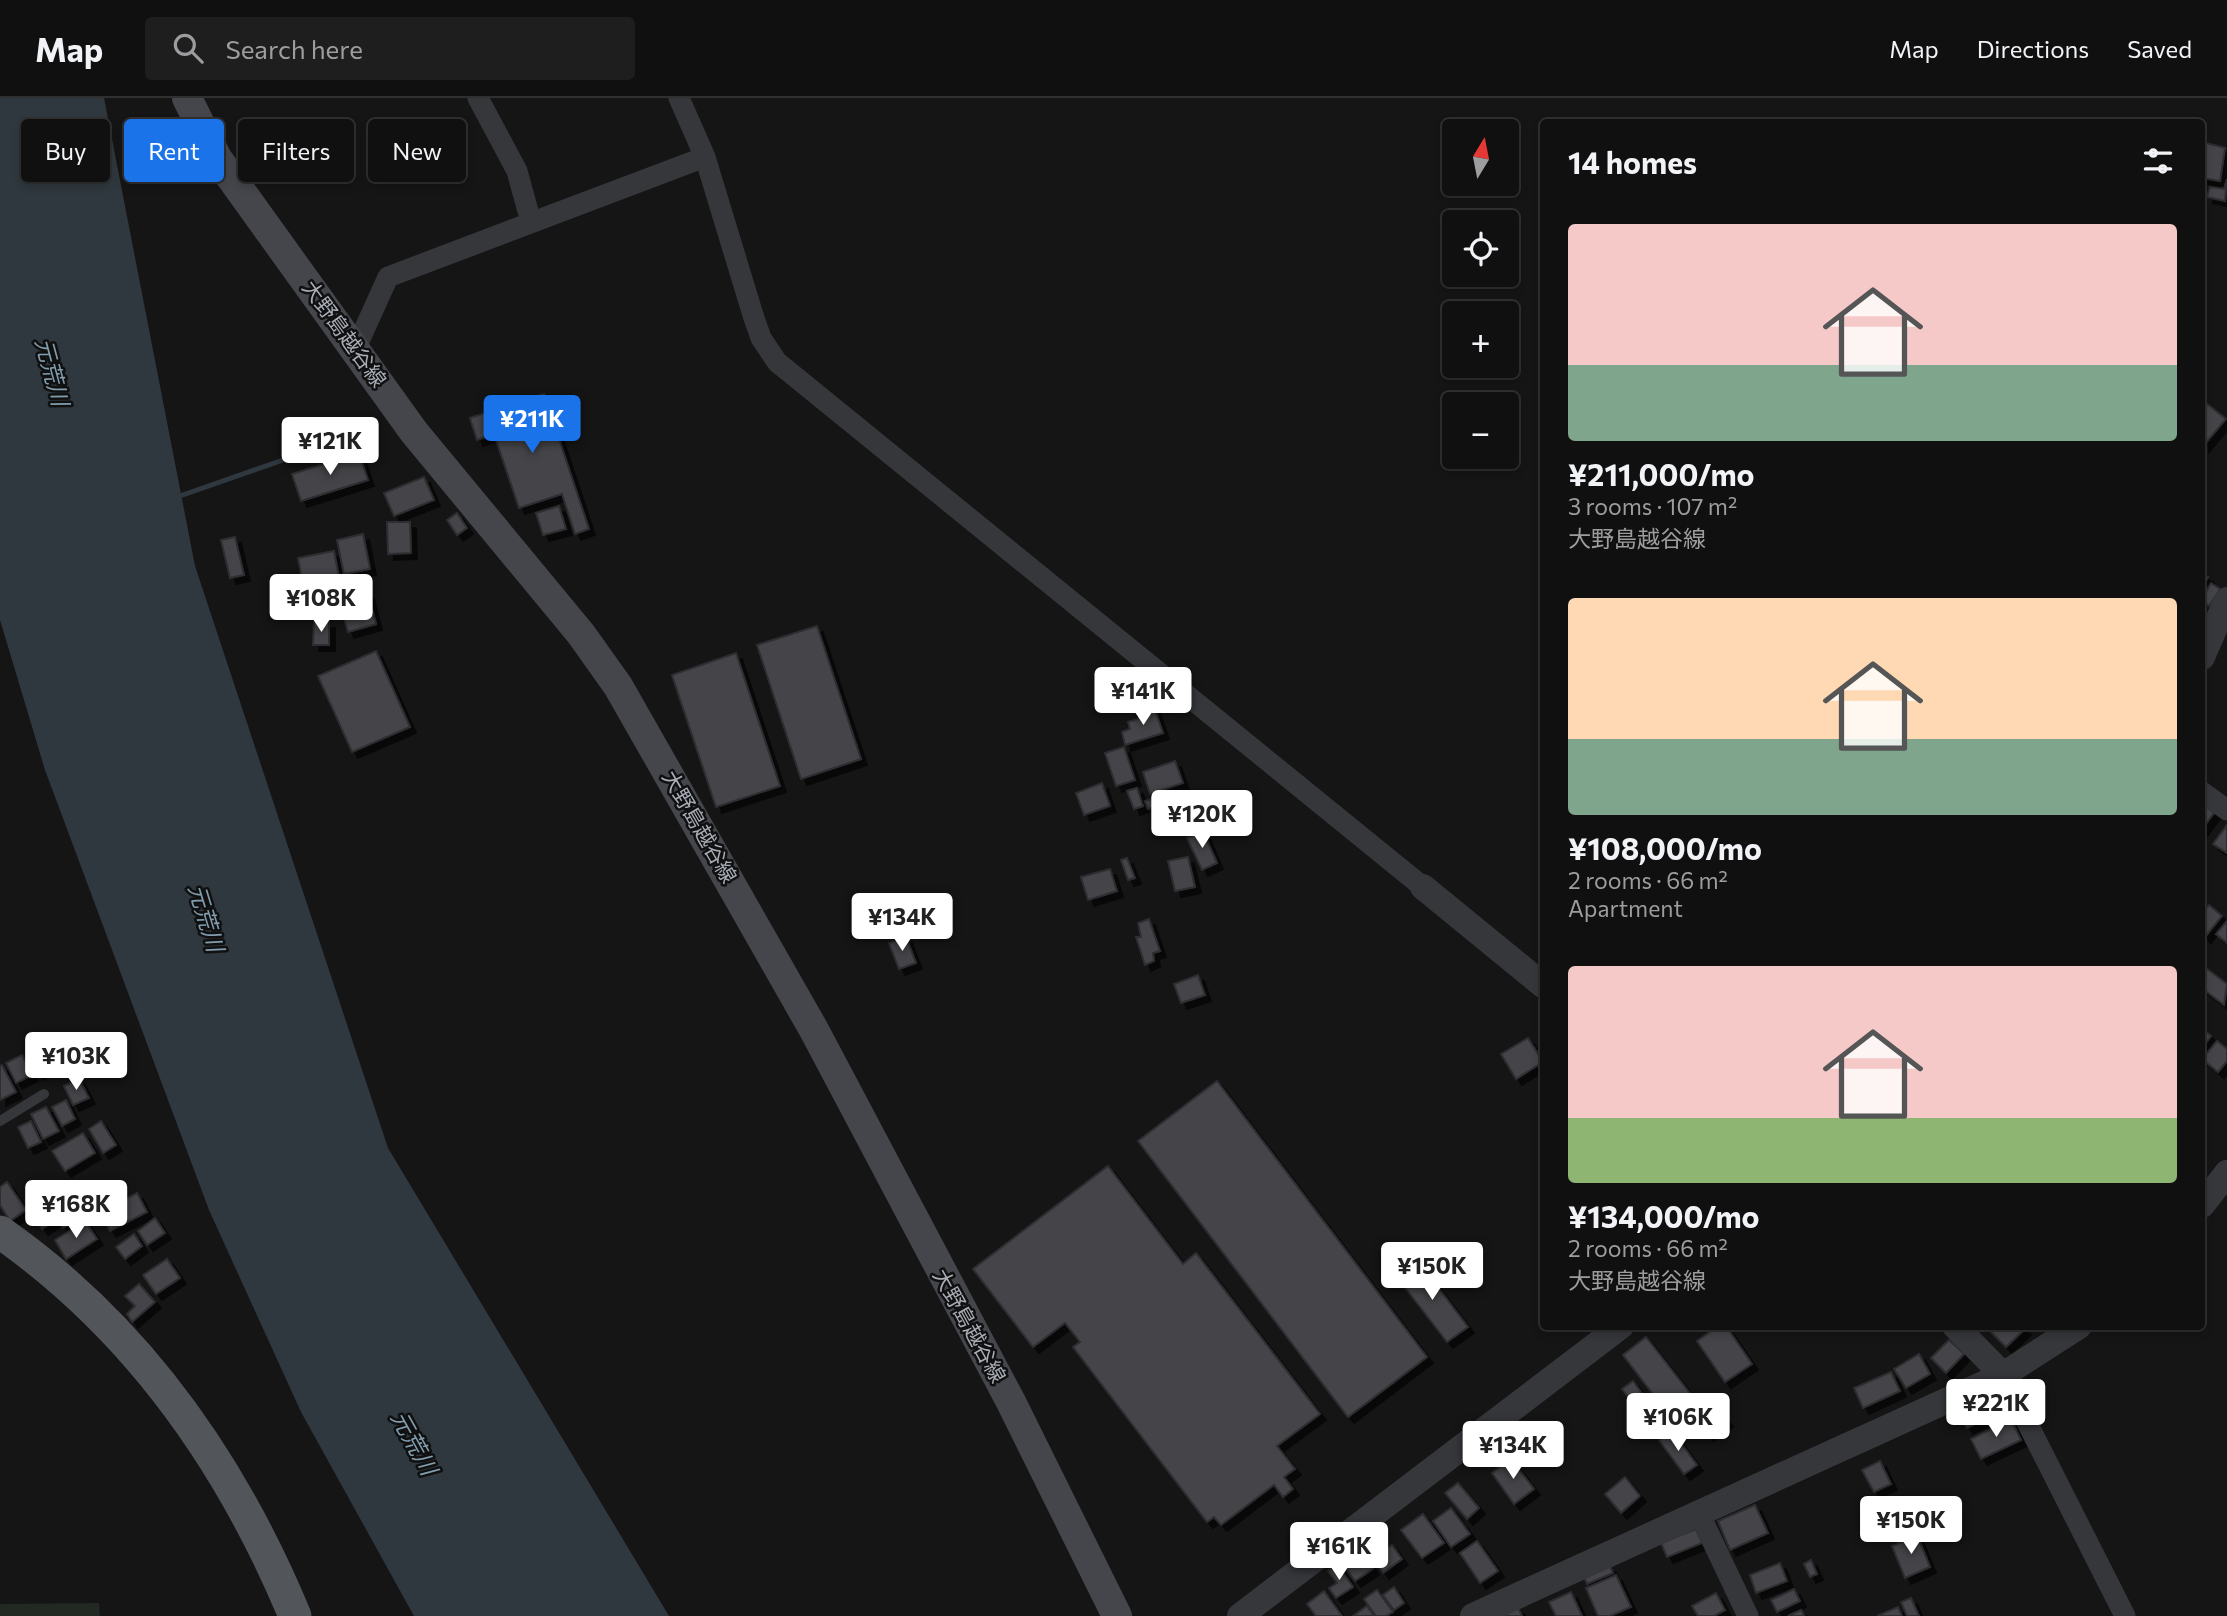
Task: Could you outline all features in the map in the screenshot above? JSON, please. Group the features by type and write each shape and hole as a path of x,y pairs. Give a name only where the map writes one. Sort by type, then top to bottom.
{"main road":[{"name":"大野島越谷線","path":"187,98 217,159 414,432 581,634 618,686 814,1030 1011,1402 1117,1616"},
{"path":"0,1232 41,1260 89,1303 162,1383 226,1475 261,1539 295,1616"}],"street":[{"path":"478,98 517,171 531,222"},
{"path":"679,98 705,157 752,315 761,338 777,362 1540,983"},
{"path":"355,350 388,277 705,157"},
{"path":"2205,650 2227,600"},
{"path":"2205,794 2227,810"},
{"path":"2205,1201 2227,1173"},
{"path":"1240,1616 1616,1330"},
{"path":"1959,1330 2003,1375 2125,1616"},
{"path":"1473,1616 1698,1511 2003,1375 2073,1330"},
{"path":"1698,1511 1748,1616"}],"lane":[{"path":"0,1121 44,1094"}],"shaded area":[{"path":"99,1603 100,1616 0,1616 0,1604"}],"water":[{"name":"元荒川","path":"0,98 104,98 108,119 21,119 21,182 110,182 110,129 195,566 388,1148 669,1616 414,1616 301,1412 209,1210 45,770 0,620"}],"building":[{"path":"2205,143 2225,148 2220,181 2205,178"},
{"path":"2227,179 2225,201 2207,197 2210,187 2224,189"},
{"path":"544,394 589,529 575,534 562,494 519,508 494,434 477,440 470,418"},
{"path":"2207,404 2226,419 2205,444"},
{"path":"359,453 368,480 301,501 292,474"},
{"path":"424,477 434,500 394,516 384,493"},
{"path":"559,506 566,529 543,535 536,513"},
{"path":"457,513 467,528 457,535 447,520"},
{"path":"387,522 410,522 411,553 388,554"},
{"path":"363,534 370,569 344,574 337,540"},
{"path":"235,537 244,575 230,578 221,540"},
{"path":"334,551 340,583 304,590 298,558"},
{"path":"2211,583 2220,589 2209,606 2205,602 2205,594"},
{"path":"368,593 376,624 348,632 339,601"},
{"path":"314,622 329,622 329,645 313,645"},
{"path":"817,626 861,759 801,779 757,645"},
{"path":"376,651 410,727 352,752 318,676"},
{"path":"736,653 780,786 716,807 672,675"},
{"path":"1154,707 1163,733 1125,745 1122,732 1130,729 1128,722 1141,718 1138,710"},
{"path":"1124,747 1135,780 1116,786 1105,753"},
{"path":"1175,761 1183,783 1150,794 1143,772"},
{"path":"1102,783 1110,806 1084,815 1076,793"},
{"path":"1137,788 1143,806 1134,809 1127,791"},
{"path":"1151,799 1154,807 1148,809 1145,801"},
{"path":"2205,806 2214,813 2205,825"},
{"path":"2227,825 2227,853 2213,844"},
{"path":"1203,831 1217,863 1202,870 1187,838"},
{"path":"1188,857 1195,887 1175,891 1168,861"},
{"path":"1127,858 1135,878 1128,880 1121,860"},
{"path":"1110,869 1117,891 1088,900 1081,877"},
{"path":"2209,905 2222,916 2205,937 2205,910"},
{"path":"1149,919 1160,951 1153,953 1154,961 1145,965 1136,937 1141,937 1138,923"},
{"path":"2227,921 2227,943 2216,934"},
{"path":"906,937 916,963 899,969 889,943"},
{"path":"2207,969 2227,984 2224,1005 2205,990"},
{"path":"1198,975 1205,995 1181,1003 1174,984"},
{"path":"2205,1031 2211,1036 2205,1044"},
{"path":"1528,1038 1540,1057 1540,1064 1516,1079 1501,1054"},
{"path":"2217,1041 2227,1049 2227,1061 2218,1072 2205,1061 2205,1055"},
{"path":"48,1047 57,1064 37,1074 28,1056"},
{"path":"22,1055 32,1075 16,1083 6,1063"},
{"path":"2,1065 16,1092 0,1100 0,1066"},
{"path":"79,1079 89,1098 73,1105 64,1086"},
{"path":"1217,1081 1427,1357 1348,1417 1138,1141"},
{"path":"66,1100 75,1119 62,1126 52,1107"},
{"path":"46,1107 59,1131 43,1139 31,1114"},
{"path":"31,1121 41,1142 28,1148 18,1127"},
{"path":"101,1121 116,1145 103,1153 89,1129"},
{"path":"83,1133 95,1153 65,1171 52,1151"},
{"path":"1108,1166 1183,1264 1196,1253 1320,1414 1277,1446 1295,1469 1284,1477 1293,1489 1283,1497 1274,1485 1221,1525 1214,1517 1207,1522 1073,1347 1080,1342 1065,1323 1033,1347 973,1269"},
{"path":"7,1182 26,1210 10,1221 0,1205 0,1187"},
{"path":"60,1185 81,1217 63,1228 57,1219 42,1229 27,1206"},
{"path":"137,1193 147,1212 110,1231 100,1212"},
{"path":"155,1218 165,1233 147,1245 138,1231"},
{"path":"85,1221 97,1239 66,1259 55,1240"},
{"path":"134,1234 142,1246 125,1259 116,1247"},
{"path":"167,1259 180,1278 156,1294 143,1275"},
{"path":"1418,1261 1468,1327 1447,1342 1397,1277"},
{"path":"139,1284 155,1302 132,1322 127,1314 135,1306 125,1296"},
{"path":"1712,1330 1729,1330 1752,1364 1725,1382 1697,1341"},
{"path":"1989,1330 2024,1330 2006,1347"},
{"path":"1646,1337 1699,1405 1675,1423 1623,1355"},
{"path":"1949,1340 1964,1354 1946,1373 1931,1358"},
{"path":"1919,1354 1930,1374 1906,1388 1894,1369"},
{"path":"1891,1372 1900,1391 1863,1408 1854,1388"},
{"path":"1633,1381 1660,1418 1650,1426 1622,1389"},
{"path":"1986,1395 1995,1414 1967,1428 1958,1409"},
{"path":"1716,1406 1727,1421 1707,1435 1696,1420"},
{"path":"2011,1419 2021,1440 1981,1459 1971,1439"},
{"path":"1672,1431 1697,1465 1684,1474 1659,1440"},
{"path":"1511,1459 1534,1489 1514,1504 1492,1473"},
{"path":"1880,1461 1891,1484 1874,1492 1862,1470"},
{"path":"1625,1477 1640,1496 1621,1513 1605,1494"},
{"path":"1458,1483 1479,1508 1467,1519 1445,1493"},
{"path":"1755,1505 1768,1533 1730,1550 1718,1521"},
{"path":"1451,1508 1470,1534 1451,1547 1433,1521"},
{"path":"1423,1514 1444,1543 1422,1558 1401,1530"},
{"path":"1696,1529 1702,1543 1667,1557 1661,1543"},
{"path":"1917,1535 1930,1567 1905,1578 1892,1546"},
{"path":"1477,1541 1498,1571 1480,1583 1460,1553"},
{"path":"1392,1545 1402,1559 1383,1573 1373,1558"},
{"path":"1358,1547 1373,1569 1355,1581 1340,1560"},
{"path":"1811,1560 1817,1574 1810,1577 1804,1564"},
{"path":"1780,1563 1787,1581 1756,1593 1750,1575"},
{"path":"1337,1564 1353,1587 1336,1598 1329,1588 1337,1583 1328,1571"},
{"path":"1610,1566 1613,1573 1587,1584 1584,1577"},
{"path":"1616,1575 1631,1607 1610,1616 1598,1616 1586,1588"},
{"path":"1394,1587 1404,1603 1394,1610 1383,1595"},
{"path":"1794,1589 1800,1601 1777,1612 1771,1600"},
{"path":"1377,1590 1393,1612 1386,1616 1376,1616 1364,1599"},
{"path":"1324,1591 1342,1616 1316,1616 1307,1604"},
{"path":"1571,1592 1582,1616 1556,1616 1549,1602"},
{"path":"1716,1593 1725,1610 1714,1616 1698,1616 1692,1606"},
{"path":"1911,1598 1919,1616 1907,1616 1901,1602"},
{"path":"1367,1606 1374,1616 1353,1616"},
{"path":"1898,1607 1902,1616 1877,1616"},
{"path":"1518,1608 1522,1616 1502,1616"},
{"path":"1801,1610 1804,1616 1788,1616"}],"waterway":[{"path":"177,497 326,445 331,437 365,425"}]}
